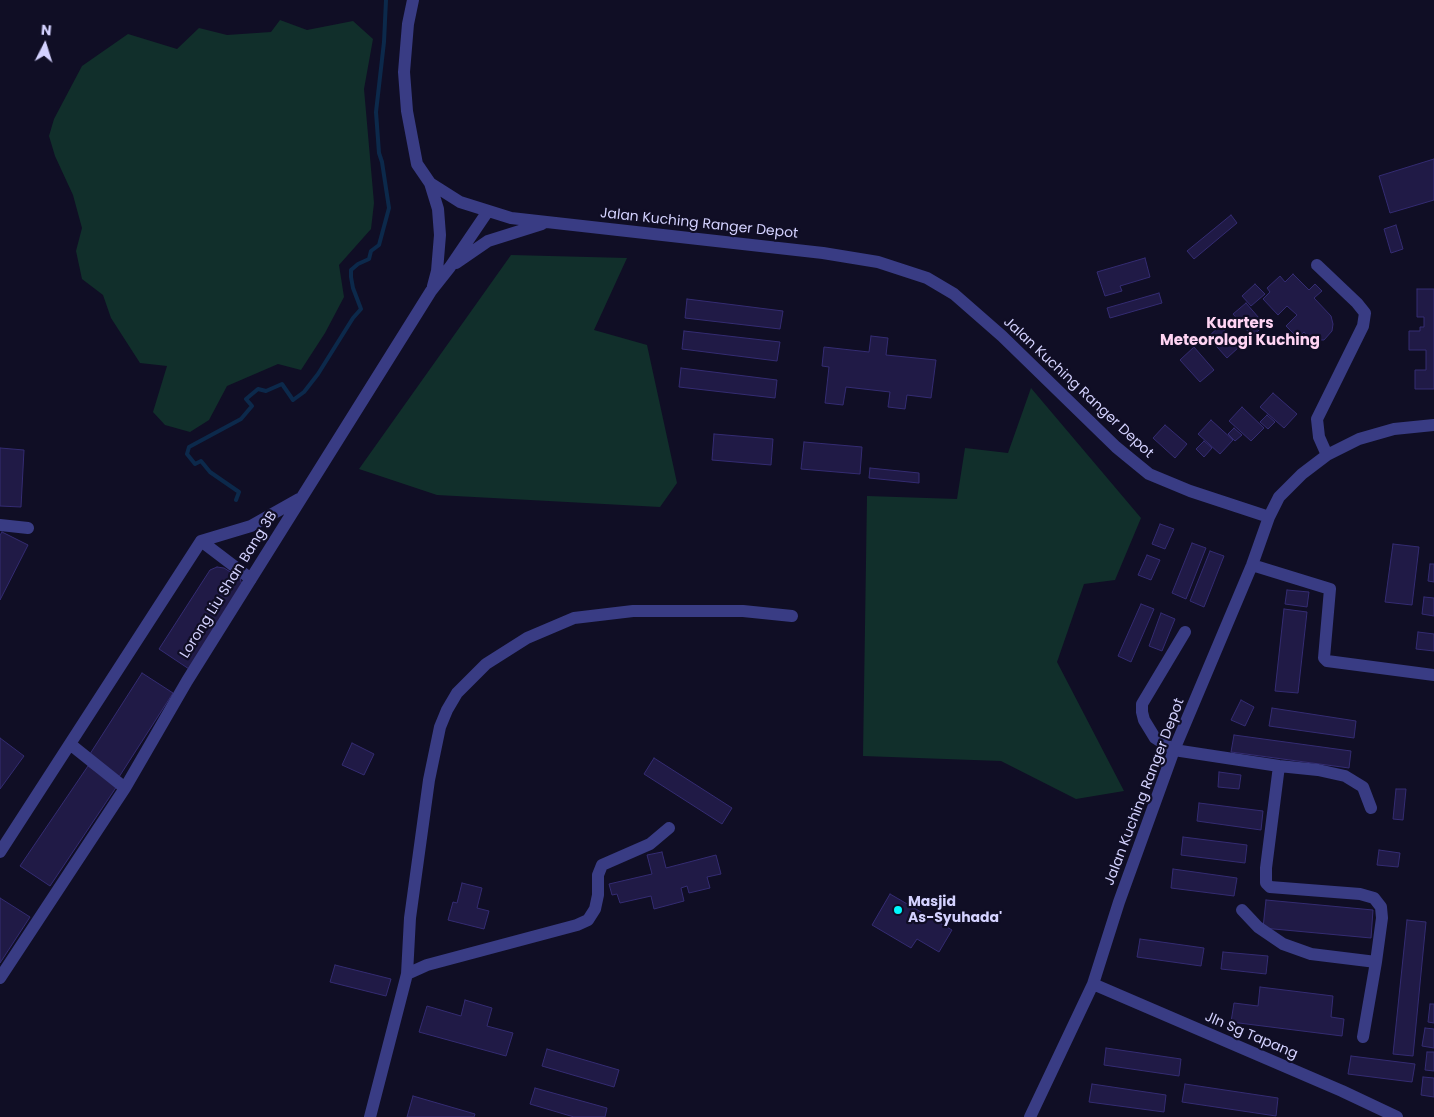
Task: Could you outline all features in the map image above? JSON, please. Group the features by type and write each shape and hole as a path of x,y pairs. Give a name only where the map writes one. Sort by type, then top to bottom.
{"street":[{"name":"Jalan Kuching Ranger Depot","path":"413,0 408,24 404,72 407,111 417,164 430,183 460,202 510,218 823,253 878,262 926,278 954,294 1002,336 1116,447 1149,474 1190,491 1269,517 1252,565 1174,750 1093,984 1030,1117"},
{"path":"430,183 438,209 440,235 437,271 432,291"},
{"name":"Lorong Liu Shan Bang 3B","path":"0,978 124,788 187,681 432,291 488,211"},
{"path":"450,267 488,241 549,222"},
{"path":"1317,265 1357,302 1365,313 1363,326 1317,419 1319,436 1327,455"},
{"path":"1269,517 1279,497 1290,485 1327,455 1359,439 1394,429 1434,425"},
{"path":"0,852 201,541 251,526 301,498"},
{"path":"0,525 28,528"},
{"path":"201,541 251,579"},
{"path":"1252,565 1330,589 1325,660 1434,675"},
{"path":"370,1117 407,974 410,918 429,780 440,727 446,710 457,693 486,664 527,638 574,618 633,611 743,611 792,616"},
{"path":"1185,632 1142,704 1144,720 1155,738 1174,750 1318,770 1345,776 1363,787 1371,808"},
{"path":"70,744 124,788"},
{"path":"1279,766 1266,868 1266,883 1270,887 1360,894 1374,898 1381,907 1382,918 1376,962 1363,1038"},
{"path":"407,974 427,965 578,925 588,920 595,909 598,895 598,875 602,865 650,844 669,828"},
{"path":"1242,910 1262,931 1283,944 1311,954 1376,962"},
{"name":"Jln Sg Tapang","path":"1093,984 1333,1087 1397,1117"}],"green space":[{"path":"280,20 307,30 353,21 373,39 364,89 374,203 371,229 339,265 344,297 325,333 301,370 278,364 227,386 209,420 190,432 165,425 153,412 167,366 140,363 111,318 103,295 82,279 76,251 82,228 73,195 55,156 49,136 54,119 82,66 128,34 177,49 199,28 227,35 271,32"},
{"path":"511,255 627,258 594,330 647,345 677,483 660,507 437,495 359,469"},
{"path":"1031,388 1141,518 1115,580 1084,584 1057,662 1124,791 1076,799 1001,761 863,756 867,496 957,499 965,448 1008,453"}],"building":[{"path":"1434,159 1434,200 1390,213 1379,176"},
{"path":"1231,215 1237,223 1194,259 1187,251"},
{"path":"1396,225 1403,249 1391,253 1384,229"},
{"path":"1145,258 1150,277 1120,286 1122,291 1105,296 1097,272"},
{"path":"1293,274 1309,290 1315,284 1322,291 1314,298 1331,316 1333,324 1332,331 1324,340 1311,340 1304,332 1298,338 1286,326 1297,315 1287,306 1278,315 1263,299 1270,292 1267,288 1280,276 1285,282"},
{"path":"1255,284 1265,294 1251,306 1242,296"},
{"path":"1417,289 1434,289 1434,389 1415,389 1415,370 1426,370 1426,350 1409,350 1409,331 1420,331 1420,327 1424,327 1424,317 1417,317"},
{"path":"1159,293 1162,303 1110,318 1107,308"},
{"path":"687,299 783,311 780,329 685,318"},
{"path":"1246,303 1265,325 1252,336 1233,314"},
{"path":"1220,326 1239,347 1227,358 1208,337"},
{"path":"684,331 780,342 777,361 682,349"},
{"path":"871,336 888,338 886,355 936,360 931,398 907,395 905,409 888,407 890,392 846,387 843,405 825,403 829,367 822,366 824,347 869,352"},
{"path":"1194,347 1214,370 1200,382 1180,360"},
{"path":"681,368 777,380 775,398 679,387"},
{"path":"1273,393 1297,414 1284,428 1260,407"},
{"path":"1242,407 1264,428 1251,441 1229,421"},
{"path":"1267,415 1275,422 1268,429 1260,422"},
{"path":"1211,420 1233,440 1220,454 1198,434"},
{"path":"1165,425 1187,444 1175,458 1153,438"},
{"path":"1234,428 1242,435 1235,441 1228,434"},
{"path":"714,434 773,439 771,465 712,460"},
{"path":"1204,441 1212,448 1204,457 1196,449"},
{"path":"804,442 862,447 860,474 801,469"},
{"path":"0,448 24,450 21,507 0,506"},
{"path":"870,468 919,473 919,483 869,478"},
{"path":"1160,524 1174,529 1165,549 1152,544"},
{"path":"2,532 28,545 0,600 0,535"},
{"path":"1192,543 1206,548 1186,599 1172,593"},
{"path":"1393,544 1419,547 1412,605 1385,602"},
{"path":"1210,551 1224,556 1204,607 1190,601"},
{"path":"1147,555 1160,560 1151,580 1138,575"},
{"path":"1430,564 1434,564 1434,582 1428,581"},
{"path":"217,567 224,568 240,578 242,585 189,669 159,649 210,570"},
{"path":"1287,590 1309,592 1307,607 1285,604"},
{"path":"1424,597 1434,598 1434,616 1422,614"},
{"path":"1141,604 1154,609 1131,662 1118,656"},
{"path":"1284,609 1307,612 1298,693 1275,691"},
{"path":"1161,613 1175,619 1162,651 1149,646"},
{"path":"1418,632 1434,634 1434,651 1416,649"},
{"path":"142,673 173,693 119,777 88,757"},
{"path":"1241,700 1254,707 1245,726 1231,720"},
{"path":"1272,708 1356,721 1354,738 1269,726"},
{"path":"1234,735 1351,751 1349,768 1231,752"},
{"path":"0,738 24,756 0,789"},
{"path":"352,743 374,754 364,775 342,765"},
{"path":"654,758 732,808 722,824 644,774"},
{"path":"88,766 117,786 50,886 20,866"},
{"path":"1219,772 1241,775 1239,789 1218,787"},
{"path":"1396,789 1406,789 1403,820 1393,819"},
{"path":"1199,803 1263,811 1261,830 1197,821"},
{"path":"1183,837 1247,845 1245,863 1181,855"},
{"path":"1379,850 1400,853 1398,867 1377,865"},
{"path":"662,852 666,868 716,855 721,874 707,877 710,888 689,893 687,886 681,888 684,901 654,909 651,896 620,903 617,894 612,895 609,884 652,874 647,855"},
{"path":"1173,869 1237,878 1234,896 1171,888"},
{"path":"462,883 482,888 477,908 489,911 484,929 448,920 453,902 457,903"},
{"name":"Masjid As-Syuhada'","path":"890,894 952,930 939,952 917,939 911,948 872,925"},
{"path":"0,898 30,917 0,963"},
{"path":"1266,900 1373,910 1371,938 1263,928"},
{"path":"1407,920 1426,922 1413,1056 1393,1054"},
{"path":"1140,939 1204,948 1201,966 1137,957"},
{"path":"1223,952 1268,956 1266,974 1221,969"},
{"path":"335,965 391,979 386,996 330,982"},
{"path":"1260,987 1333,996 1331,1017 1344,1019 1342,1036 1231,1022 1234,1003 1258,1006"},
{"path":"465,1000 492,1008 487,1026 513,1033 506,1056 419,1032 427,1006 461,1016"},
{"path":"1430,1004 1434,1004 1434,1023 1428,1022"},
{"path":"1425,1028 1434,1029 1434,1048 1422,1046"},
{"path":"1106,1048 1181,1059 1179,1076 1104,1065"},
{"path":"547,1049 619,1070 614,1087 542,1066"},
{"path":"1427,1052 1434,1052 1434,1071 1425,1070"},
{"path":"1351,1056 1415,1064 1412,1082 1348,1074"},
{"path":"1423,1077 1434,1078 1434,1097 1421,1095"},
{"path":"1092,1084 1166,1095 1164,1112 1089,1102"},
{"path":"1185,1084 1278,1098 1276,1116 1182,1102"},
{"path":"535,1088 607,1108 605,1117 574,1117 530,1104"},
{"path":"413,1096 475,1114 474,1117 407,1117"}],"waterway":[{"path":"236,500 239,492 210,472 201,461 195,464 187,454 189,447 241,419 252,406 246,399 258,389 266,391 282,384 293,400 304,392 361,309 353,288 351,270 369,259 371,251 379,245 389,208 379,153 376,112 384,42 386,0"}],"place":[{"name":"Masjid As-Syuhada'","path":"898,910"}],"district":[{"name":"Kuarters Meteorologi Kuching","path":"1240,332"}]}
